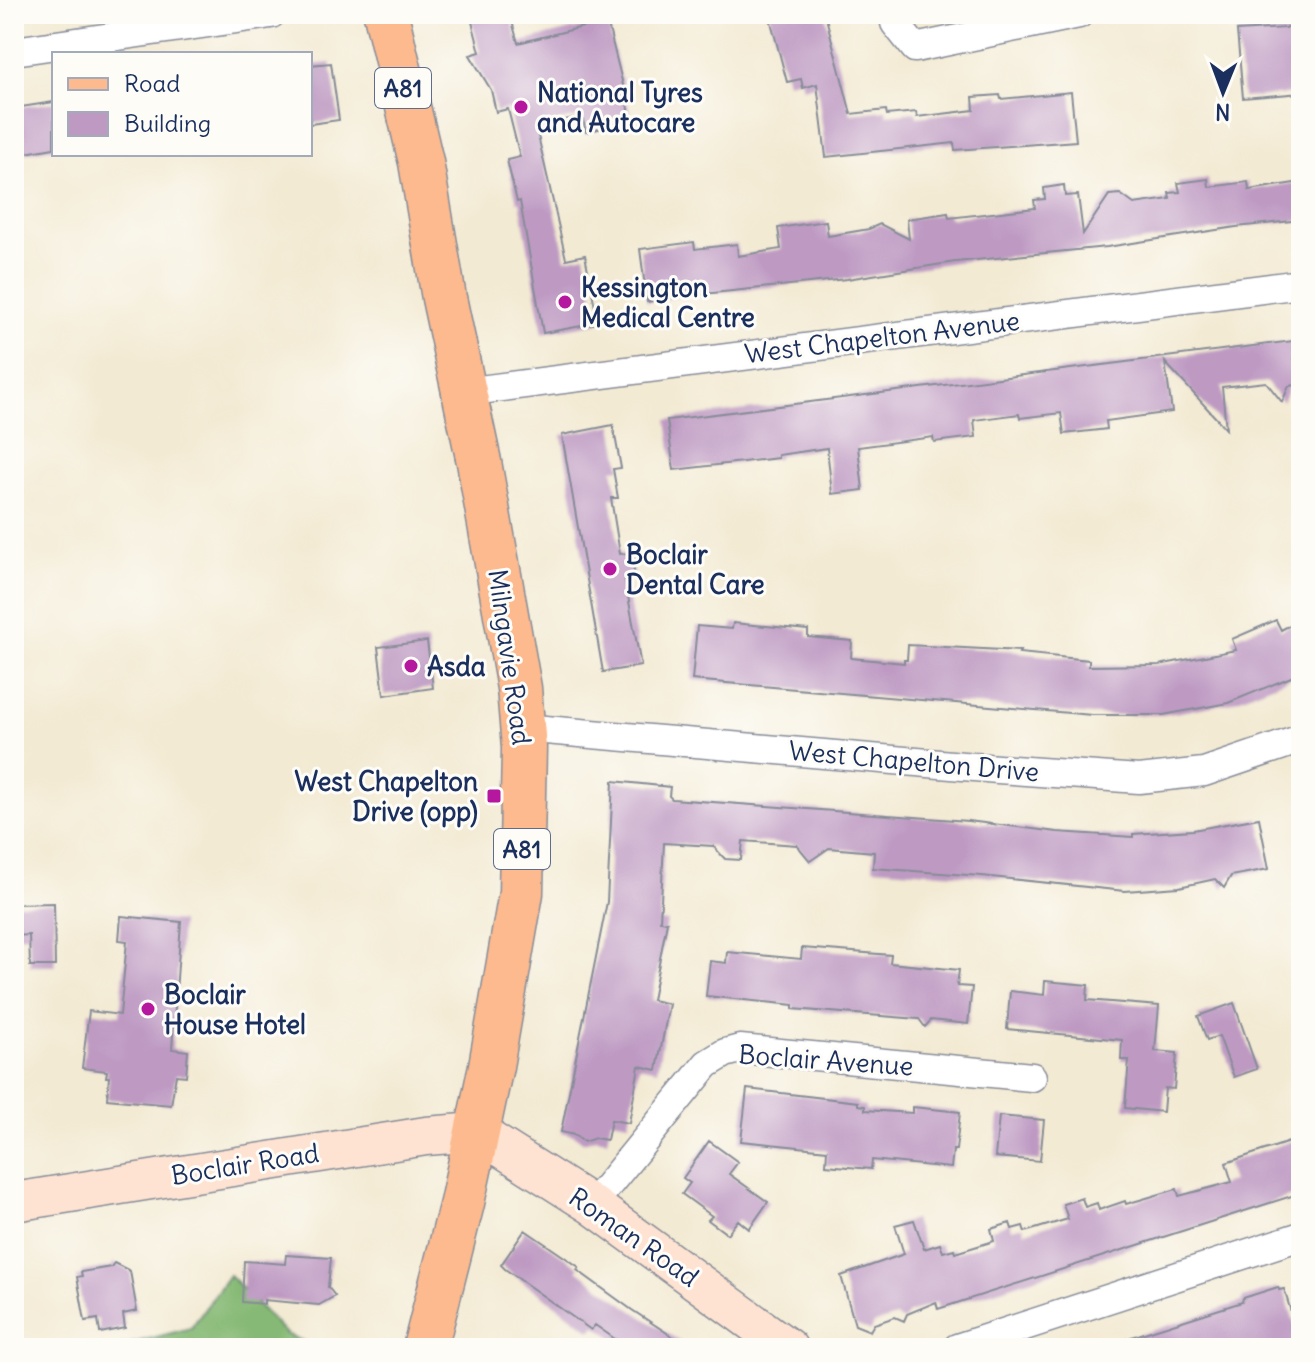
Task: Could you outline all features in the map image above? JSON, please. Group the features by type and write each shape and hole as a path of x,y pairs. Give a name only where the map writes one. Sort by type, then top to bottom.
{"main road":[{"name":"Milngavie Road","path":"386,14 421,162 516,672 524,774 521,893 477,1132 425,1348"},
{"name":"Boclair Road","path":"14,1202 426,1136 477,1132"},
{"name":"Roman Road","path":"477,1132 592,1205 788,1348"}],"street":[{"path":"14,51 271,14"},
{"path":"894,14 895,23 915,48 1079,14"},
{"name":"West Chapelton Avenue","path":"464,392 1301,284"},
{"name":"West Chapelton Drive","path":"522,728 1139,779 1204,772 1301,739"},
{"name":"Boclair Avenue","path":"592,1205 707,1064 725,1053 740,1049 1032,1077"},
{"path":"957,1348 1301,1236"}],"green space":[{"path":"229,1275 286,1334 318,1348 114,1348 191,1328"}],"building":[{"path":"470,14 510,14 518,43 607,21 632,121 586,132 582,116 536,127 566,259 585,255 598,323 543,333 520,201 517,202 507,160 520,157 508,109 496,112 491,90 470,55 480,52"},
{"path":"769,14 825,14 851,114 886,110 887,115 916,112 917,117 974,110 973,97 1000,95 1001,99 1071,92 1076,141 955,150 954,143 826,157 817,84 803,88 801,79 787,82"},
{"path":"1301,27 1301,93 1243,98 1237,31"},
{"path":"331,63 339,120 312,124 312,65"},
{"path":"52,102 52,148 14,155 14,108"},
{"path":"1208,179 1209,187 1248,182 1249,190 1301,182 1301,220 1107,247 955,262 847,279 647,302 640,249 694,242 695,249 737,244 738,256 781,249 778,228 826,221 828,236 880,224 909,239 907,219 948,213 949,218 1035,208 1034,200 1045,199 1044,188 1064,185 1065,196 1078,195 1083,234 1109,195 1120,194 1134,204 1170,199 1169,193 1180,192 1178,183"},
{"path":"1293,341 1297,385 1289,386 1282,402 1266,382 1222,387 1226,429 1165,362 1172,412 1106,421 1107,429 1064,434 1061,413 1020,418 1019,414 974,420 976,437 934,442 933,437 858,447 863,490 832,494 827,448 778,455 778,458 674,470 667,420"},
{"path":"613,425 621,468 613,469 618,498 611,498 620,554 631,553 635,578 625,580 641,666 603,672 562,435"},
{"path":"1301,619 1301,673 1228,703 1163,715 1092,715 692,680 697,626 732,629 733,623 808,630 808,637 852,641 851,658 904,663 908,645 1020,651 1089,660 1089,666 1159,665 1236,650 1232,639 1276,620 1281,630"},
{"path":"427,641 433,688 384,695 378,647"},
{"path":"613,781 670,787 669,796 672,799 1133,837 1133,834 1193,830 1259,818 1269,869 1231,876 1224,888 1215,879 1179,887 1125,891 873,868 874,852 829,848 810,861 797,845 743,841 741,860 725,859 713,846 664,843 660,921 667,922 652,1000 669,1004 657,1070 639,1066 629,1123 611,1120 607,1140 595,1138 584,1142 574,1135 561,1132 607,902"},
{"path":"54,903 55,966 30,966 29,935 14,936 14,904"},
{"name":"Boclair House Hotel","path":"121,916 181,922 172,1049 188,1051 186,1076 176,1075 171,1105 107,1099 107,1071 82,1068 89,1011 120,1015 127,941 119,940"},
{"path":"802,948 891,955 890,963 959,970 957,986 972,987 968,1024 931,1020 925,1027 919,1019 793,1009 793,1005 706,996 710,961 726,963 727,952 801,959"},
{"path":"1045,981 1088,985 1087,1000 1159,1006 1155,1051 1177,1053 1174,1089 1165,1088 1163,1112 1125,1108 1129,1060 1121,1060 1122,1040 1007,1029 1010,991 1044,995"},
{"path":"1234,1003 1257,1069 1234,1077 1219,1036 1207,1040 1198,1016"},
{"path":"747,1089 858,1102 858,1105 865,1106 865,1110 912,1113 913,1107 960,1112 951,1168 872,1160 871,1169 826,1165 827,1150 741,1141"},
{"path":"999,1116 1044,1120 1040,1161 995,1157"},
{"path":"1301,1138 1301,1193 938,1309 936,1302 907,1314 904,1321 895,1317 874,1324 870,1331 855,1325 841,1276 904,1254 895,1225 914,1220 924,1249 940,1244 943,1252 954,1249 955,1253 994,1241 991,1229 1010,1223 1012,1229 1023,1226 1025,1232 1068,1219 1063,1204 1082,1198 1085,1207 1097,1203 1099,1210 1177,1189 1179,1196 1232,1182 1226,1163"},
{"path":"709,1141 738,1162 729,1174 768,1202 749,1229 738,1220 727,1234 708,1220 712,1216 682,1194 690,1183 683,1178"},
{"path":"525,1230 579,1267 577,1270 632,1310 690,1348 628,1348 595,1325 591,1330 505,1269 501,1265"},
{"path":"286,1255 331,1258 328,1287 335,1296 319,1305 264,1300 264,1304 242,1302 244,1261 285,1264"},
{"path":"114,1263 130,1271 137,1311 123,1314 125,1328 100,1333 98,1319 85,1321 77,1277 82,1276 81,1272 111,1267"},
{"path":"1278,1287 1279,1290 1284,1289 1295,1325 1301,1323 1301,1344 1289,1348 1117,1348 1116,1342 1242,1302 1243,1298"}],"place":[{"name":"National Tyres and Autocare","path":"521,107"},
{"name":"Kessington Medical Centre","path":"565,302"},
{"name":"Boclair Dental Care","path":"610,569"},
{"name":"Asda","path":"411,666"},
{"name":"West Chapelton Drive (opp)","path":"494,796"},
{"name":"Boclair House Hotel","path":"148,1009"}]}
